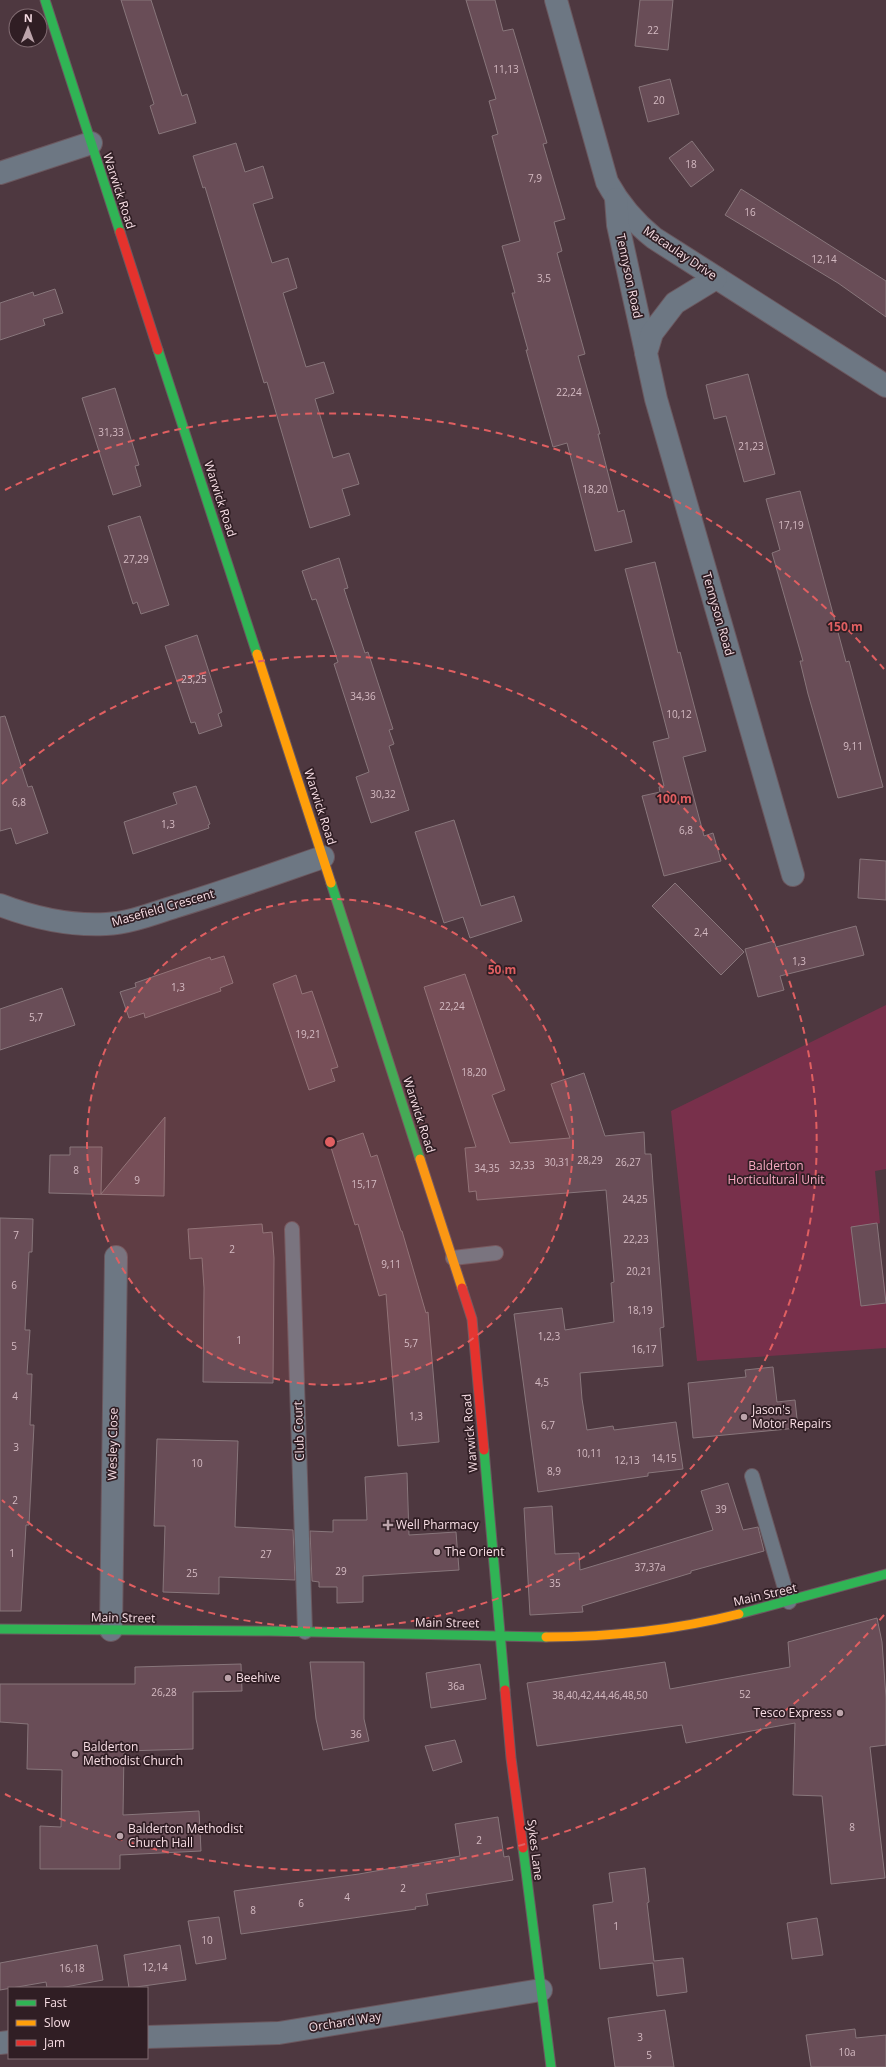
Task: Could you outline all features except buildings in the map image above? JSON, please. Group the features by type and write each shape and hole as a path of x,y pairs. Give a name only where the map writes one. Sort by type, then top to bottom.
{"street":[{"name":"Warwick Road","path":"44,0 472,1319 499,1636"},
{"name":"Macaulay Drive","path":"556,0 599,158 616,198 638,224 654,238 886,386"},
{"path":"0,173 91,143"},
{"name":"Tennyson Road","path":"616,198 618,224 656,399 793,875"},
{"name":"Tennyson Road","path":"646,353 652,333 675,303 716,278"},
{"name":"Masefield Crescent","path":"0,905 23,914 51,921 80,925 108,924 135,919 196,900 323,857"},
{"name":"Wesley Close","path":"110,1630 116,1257"},
{"name":"Main Street","path":"0,1629 305,1632 565,1637 634,1633 708,1620 789,1602 886,1574"},
{"name":"Sykes Lane","path":"499,1636 511,1758 552,2067"},
{"name":"Orchard Way","path":"148,2037 279,2033 541,1990"}],"lane":[{"name":"Club Court","path":"292,1229 305,1632"},
{"path":"453,1258 496,1254"},
{"path":"752,1476 789,1602"}],"green space":[{"name":"Balderton Horticultural Unit","path":"886,1005 886,1169 875,1171 880,1223 877,1224 886,1296 886,1348 697,1361 671,1111"}],"traffic: fast":[{"path":"45,0 120,232"},
{"path":"158,350 257,654"},
{"path":"331,883 420,1159"},
{"path":"484,1450 505,1690"},
{"path":"739,1614 886,1574"},
{"path":"0,1629 269,1631 546,1637"},
{"path":"523,1848 551,2067"}],"traffic: slow":[{"path":"257,654 331,883"},
{"path":"420,1159 462,1288"},
{"path":"546,1637 595,1636 643,1632 715,1620 739,1614"}],"traffic: jam":[{"path":"120,232 158,350"},
{"path":"462,1288 472,1319 484,1450"},
{"path":"505,1690 511,1758 523,1848"}],"place":[{"name":"Jason's Motor Repairs","path":"744,1417"},
{"name":"Well Pharmacy","path":"388,1525"},
{"name":"The Orient","path":"437,1552"},
{"name":"Beehive","path":"228,1678"},
{"name":"Tesco Express","path":"840,1713"},
{"name":"Balderton Methodist Church","path":"75,1754"},
{"name":"Balderton Methodist Church Hall","path":"120,1836"}]}
